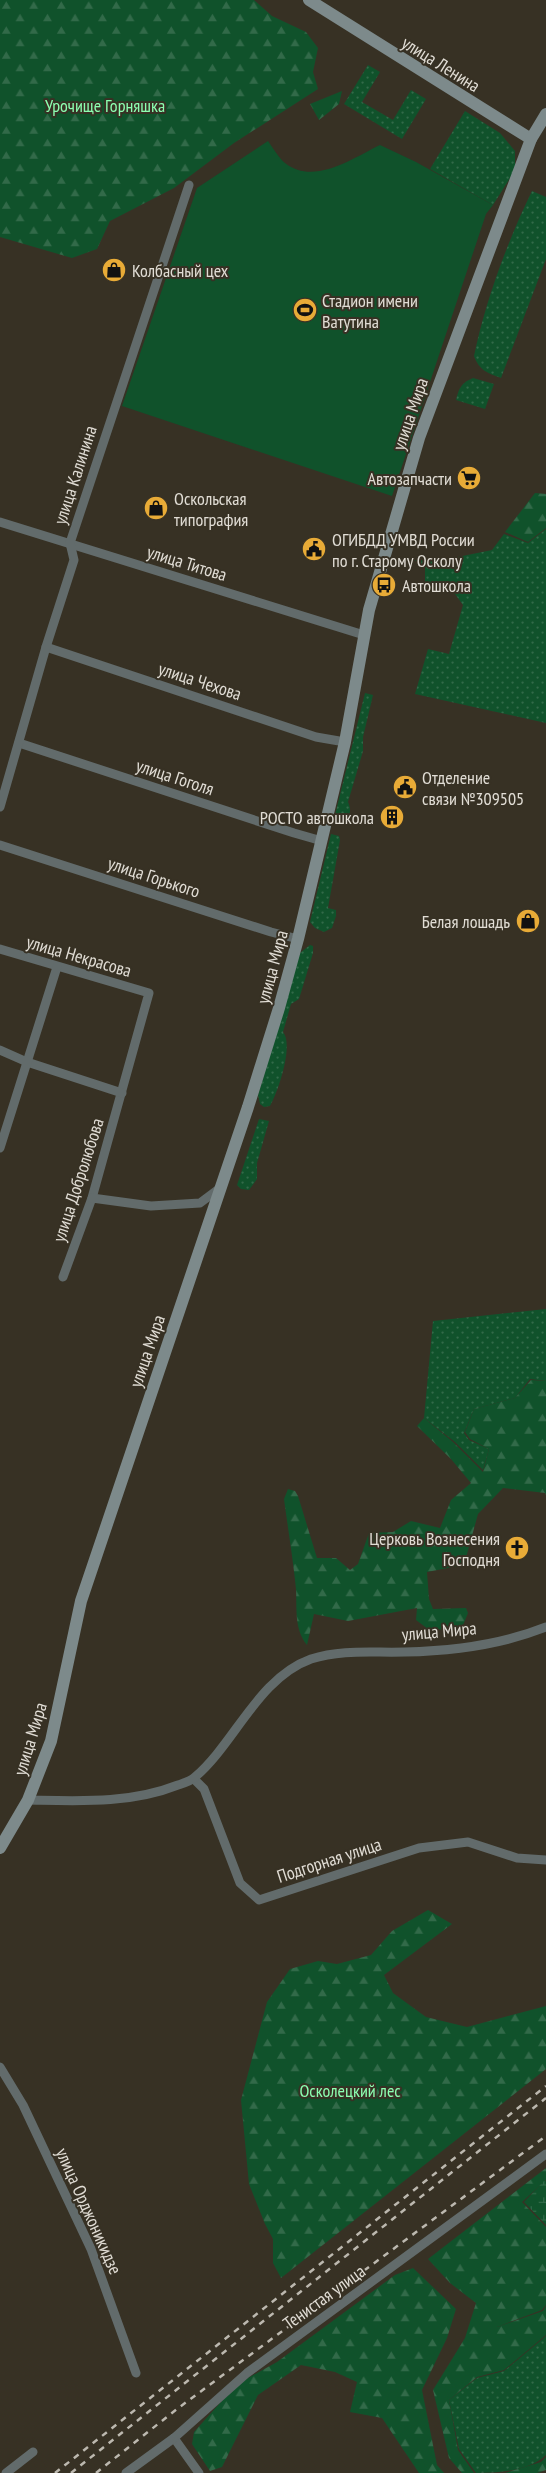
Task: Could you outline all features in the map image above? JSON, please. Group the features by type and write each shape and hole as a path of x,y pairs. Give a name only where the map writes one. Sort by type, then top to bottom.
{"main road":[{"name":"улица Ленина","path":"309,0 531,139"},
{"path":"531,139 546,114"},
{"name":"улица Мира","path":"0,1848 28,1800 51,1741 81,1601 279,1008 298,939 345,742 356,689 364,635 419,438 531,139"}],"street":[{"name":"улица Калинина","path":"0,808 46,647 74,560 70,543 189,185"},
{"name":"улица Титова","path":"0,522 364,635"},
{"name":"улица Чехова","path":"46,647 316,737 345,742"},
{"name":"улица Гоголя","path":"19,743 294,834 322,841"},
{"name":"улица Горького","path":"0,845 298,939"},
{"name":"улица Некрасова","path":"0,949 149,993"},
{"path":"0,1148 57,967"},
{"name":"улица Добролюбова","path":"63,1277 92,1198 149,993"},
{"path":"0,1050 27,1062 122,1093"},
{"path":"92,1198 151,1206 200,1203 220,1188"},
{"name":"улица Мира","path":"28,1800 88,1802 124,1798 162,1792 194,1779 218,1754 253,1705 285,1674 309,1660 337,1652 406,1652 476,1646 508,1641 546,1627"},
{"name":"Подгорная улица","path":"194,1779 204,1789 240,1883 259,1900 419,1848 468,1842 517,1858 546,1860"},
{"name":"улица Орджоникидзе","path":"0,2067 22,2105 91,2248 136,2373"},
{"name":"Тенистая улица","path":"126,2473 174,2438 247,2372 546,2154"},
{"path":"174,2438 199,2473"},
{"path":"6,2473 33,2452"}],"green space":[{"name":"Урочище Горняшка","path":"0,0 254,0 272,16 306,32 318,48 313,72 318,89 234,143 174,188 110,221 97,249 72,258 0,237"},
{"path":"368,65 380,72 362,102 393,120 411,90 426,99 402,139 344,104"},
{"path":"342,91 339,104 319,120 310,104"},
{"path":"465,111 500,133 515,151 515,170 493,205 430,169"},
{"name":"Стадион имени Ватутина","path":"268,141 285,163 296,169 308,172 333,168 380,145 416,162 493,205 486,214 392,496 122,406 197,188"},
{"path":"532,191 546,197 546,259 501,378 484,370 478,365 474,356 484,314 498,272 514,230"},
{"path":"473,378 494,384 485,409 456,400 461,386"},
{"path":"535,493 546,494 546,528 528,542 505,532"},
{"path":"546,529 546,723 415,694 428,649 449,654 463,605 455,594 425,586 425,567 414,560 438,561 492,550 504,534 528,543"},
{"path":"365,693 373,695 363,737 363,751 348,802 350,814 343,825 335,820 335,815"},
{"path":"331,834 339,836 340,840 328,908 336,910 336,916 332,928 324,932 315,928 310,922"},
{"path":"310,945 313,946 313,953 299,999 291,1004 283,1032 287,1047 281,1080 270,1106 264,1107 260,1104 258,1095 300,953"},
{"path":"259,1119 269,1121 257,1163 257,1179 249,1190 241,1189 237,1185"},
{"path":"546,1309 546,1381 530,1379 515,1398 474,1409 464,1433 469,1440 489,1449 483,1470 455,1442 424,1418 433,1321"},
{"path":"531,1380 546,1381 546,1495 545,1493 503,1488 478,1514 464,1565 427,1572 429,1599 433,1609 466,1608 468,1613 461,1630 428,1629 416,1620 417,1608 348,1621 314,1614 307,1645 300,1632 297,1618 295,1578 284,1499 288,1489 295,1491 298,1496 317,1558 336,1558 350,1570 358,1564 369,1533 393,1532 411,1521 440,1528 451,1500 471,1483 451,1459 417,1426 424,1418 453,1442 483,1472 489,1449 470,1439 465,1432 474,1409 515,1398"},
{"name":"Осколецкий лес","path":"428,1910 452,1924 384,1975 393,1993 426,2017 467,2027 546,2006 546,2069 281,2278 273,2263 273,2239 249,2184 241,2100 267,2002 290,1969 318,1961 337,1964 371,1955 392,1931"},
{"path":"546,2168 546,2180 522,2202 546,2227 546,2305 542,2310 497,2327 543,2311 546,2306 546,2335 504,2370 477,2377 449,2400 458,2450 474,2473 462,2473 449,2458 433,2390 465,2338 476,2303 450,2283 428,2259"},
{"path":"546,2181 546,2225 524,2202"},
{"path":"413,2268 456,2309 447,2338 422,2390 437,2465 444,2473 419,2473 382,2418 350,2412 357,2382 335,2372 301,2365 258,2395 222,2467 210,2471 192,2444 194,2432 237,2384 277,2362 395,2275"},
{"path":"546,2336 546,2455 531,2465 522,2468 503,2472 476,2473 459,2449 449,2400 477,2378 504,2371"},
{"path":"546,2457 546,2470 537,2473 505,2473 541,2462"}],"railway":[{"path":"55,2473 546,2086"},
{"path":"71,2473 546,2098"},
{"path":"96,2473 177,2409 546,2136"}],"place":[{"name":"Колбасный цех","path":"114,270"},
{"name":"Стадион имени Ватутина","path":"305,310"},
{"name":"Автозапчасти","path":"469,478"},
{"name":"Оскольская типография","path":"156,508"},
{"name":"ОГИБДД УМВД России по г. Старому Осколу","path":"314,549"},
{"name":"Автошкола","path":"384,585"},
{"name":"Отделение связи №309505","path":"405,787"},
{"name":"РОСТО автошкола","path":"392,817"},
{"name":"Белая лошадь","path":"528,921"},
{"name":"Церковь Вознесения Господня","path":"517,1548"}]}
